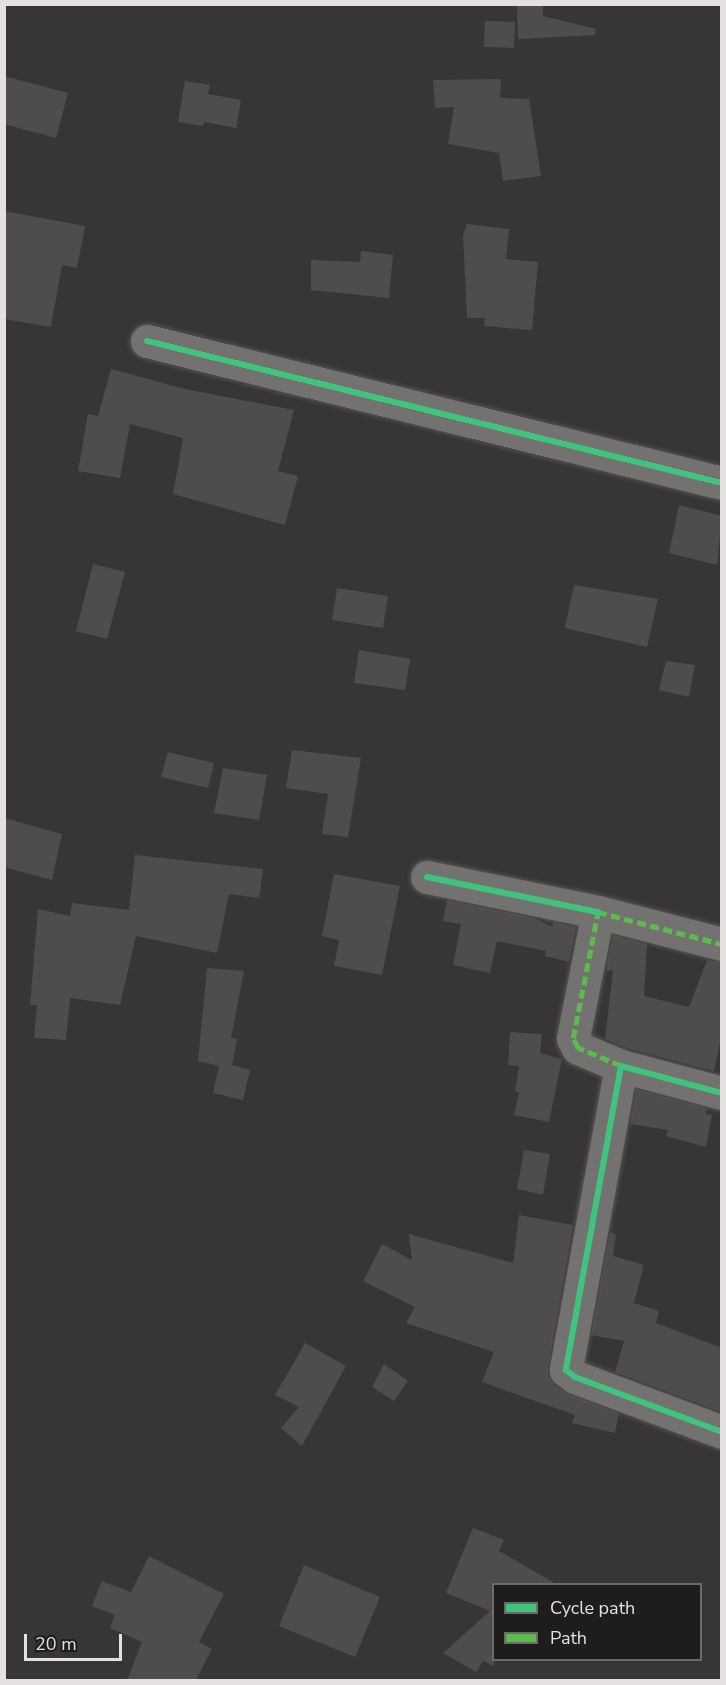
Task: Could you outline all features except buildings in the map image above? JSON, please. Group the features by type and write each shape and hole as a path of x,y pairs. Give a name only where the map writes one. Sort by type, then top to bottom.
{"street":[{"path":"147,341 722,483"},
{"path":"427,877 598,912 722,944"},
{"path":"598,912 573,1038 578,1048 621,1066 722,1093"},
{"path":"621,1066 566,1370 574,1377 722,1432"}],"marked path":[{"path":"621,1066 578,1048 573,1038 598,912 722,944"}],"cycle path":[{"path":"147,341 722,483"},
{"path":"427,877 598,912"},
{"path":"722,1093 621,1066 566,1370 575,1377 722,1432"}]}
